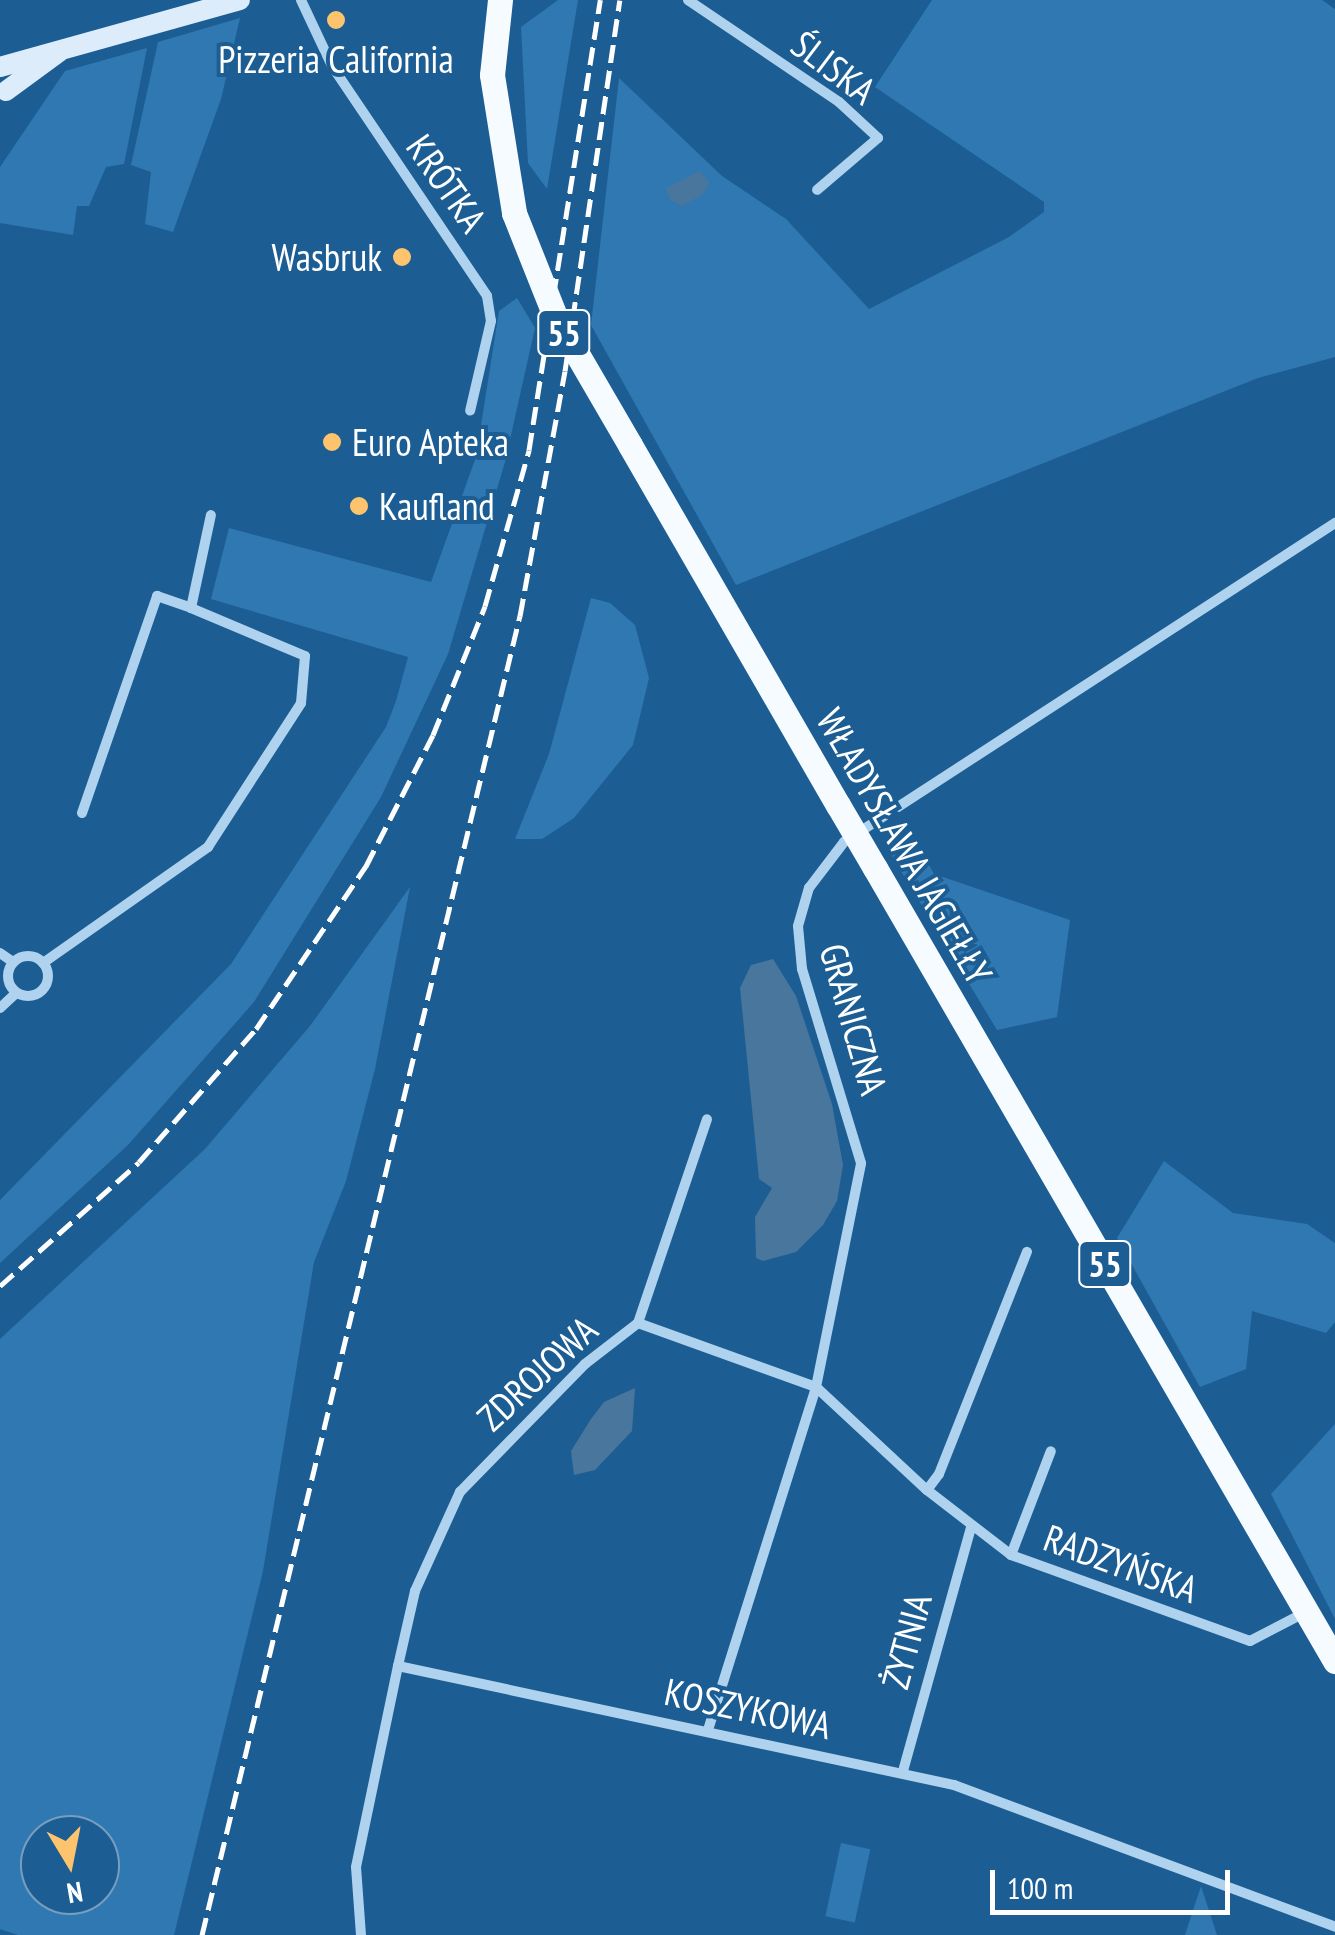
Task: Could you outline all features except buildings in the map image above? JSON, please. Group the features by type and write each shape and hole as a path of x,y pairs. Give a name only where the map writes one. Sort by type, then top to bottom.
{"main road":[{"path":"0,66 205,0"},
{"path":"183,6 240,0"},
{"name":"WŁADYSŁAWA JAGIEŁŁY","path":"486,0 493,39 495,111 514,213 555,316 1335,1660"},
{"name":"WŁADYSŁAWA JAGIEŁŁY","path":"493,39 500,0"},
{"path":"2,92 64,48"}],"street":[{"name":"KRÓTKA","path":"302,0 332,66 487,296 491,321 470,411"},
{"name":"ŚLISKA","path":"688,0 839,102 878,138 817,190"},
{"path":"191,608 211,515"},
{"name":"GRANICZNA","path":"708,1730 816,1387 862,1163 800,957 803,904 820,868 844,842 1335,524"},
{"path":"43,963 208,847 231,820 301,703 305,656 157,596 82,813"},
{"path":"0,953 13,962"},
{"path":"28,956 43,963 46,986 32,996 16,993 7,978 13,962 28,956"},
{"path":"0,1008 16,993"},
{"name":"ZDROJOWA","path":"398,1666 415,1592 460,1492 585,1364 638,1324 706,1119"},
{"path":"926,1490 939,1474 1027,1252"},
{"name":"RADZYŃSKA","path":"638,1324 816,1387 926,1490 1011,1555 1250,1641 1307,1612"},
{"path":"1011,1555 1051,1451"},
{"name":"ŻYTNIA","path":"903,1771 971,1528"},
{"path":"361,1935 356,1867 398,1666"},
{"name":"KOSZYKOWA","path":"398,1666 903,1771 1335,1927"}],"shaded area":[{"path":"558,0 578,0 547,189 528,163 521,27"},
{"path":"932,0 1322,0 1335,9 1335,357 1258,378 736,585 591,325 619,78 722,176 786,219 869,309 1009,237 1044,212 1044,202 875,87"},
{"path":"240,18 221,99 173,232 145,224 151,172 131,165 158,42"},
{"path":"147,48 124,164 106,167 89,206 77,206 73,235 0,223 0,167 65,71"},
{"path":"700,171 710,183 702,195 682,206 670,200 666,188"},
{"path":"517,298 535,328 505,462 448,654 381,797 254,1002 128,1145 0,1263 0,1200 231,964 386,727 396,701 408,657 211,599 229,528 431,582 476,457 499,311"},
{"path":"591,598 610,603 635,625 649,678 633,745 574,818 542,839 515,839 549,754"},
{"path":"907,825 934,874 1070,920 1057,1017 997,1030 884,843"},
{"path":"410,887 375,1069 346,1181 314,1262 263,1571 174,1935 18,1935 0,1929 0,1339 205,1149 310,1026"},
{"path":"773,959 796,996 832,1104 843,1165 837,1201 823,1225 796,1252 763,1261 756,1258 755,1217 772,1188 759,1179 740,988 751,965"},
{"path":"1164,1161 1233,1213 1307,1224 1335,1243 1335,1322 1326,1333 1252,1311 1246,1369 1200,1387 1117,1238"},
{"path":"635,1388 632,1431 595,1470 574,1475 571,1451 591,1419 604,1402"},
{"path":"1335,1424 1335,1619 1271,1494"},
{"path":"841,1843 870,1849 855,1923 825,1916"},
{"path":"1201,1886 1217,1935 1185,1935"}],"railway":[{"path":"0,1286 139,1162 256,1029 366,866 433,735 485,606 529,450 600,0"},
{"path":"202,1935 520,616 565,371 620,0"}],"place":[{"name":"Pizzeria California","path":"336,20"},
{"name":"Wasbruk","path":"402,257"},
{"name":"Euro Apteka","path":"332,442"},
{"name":"Kaufland","path":"359,506"}]}
